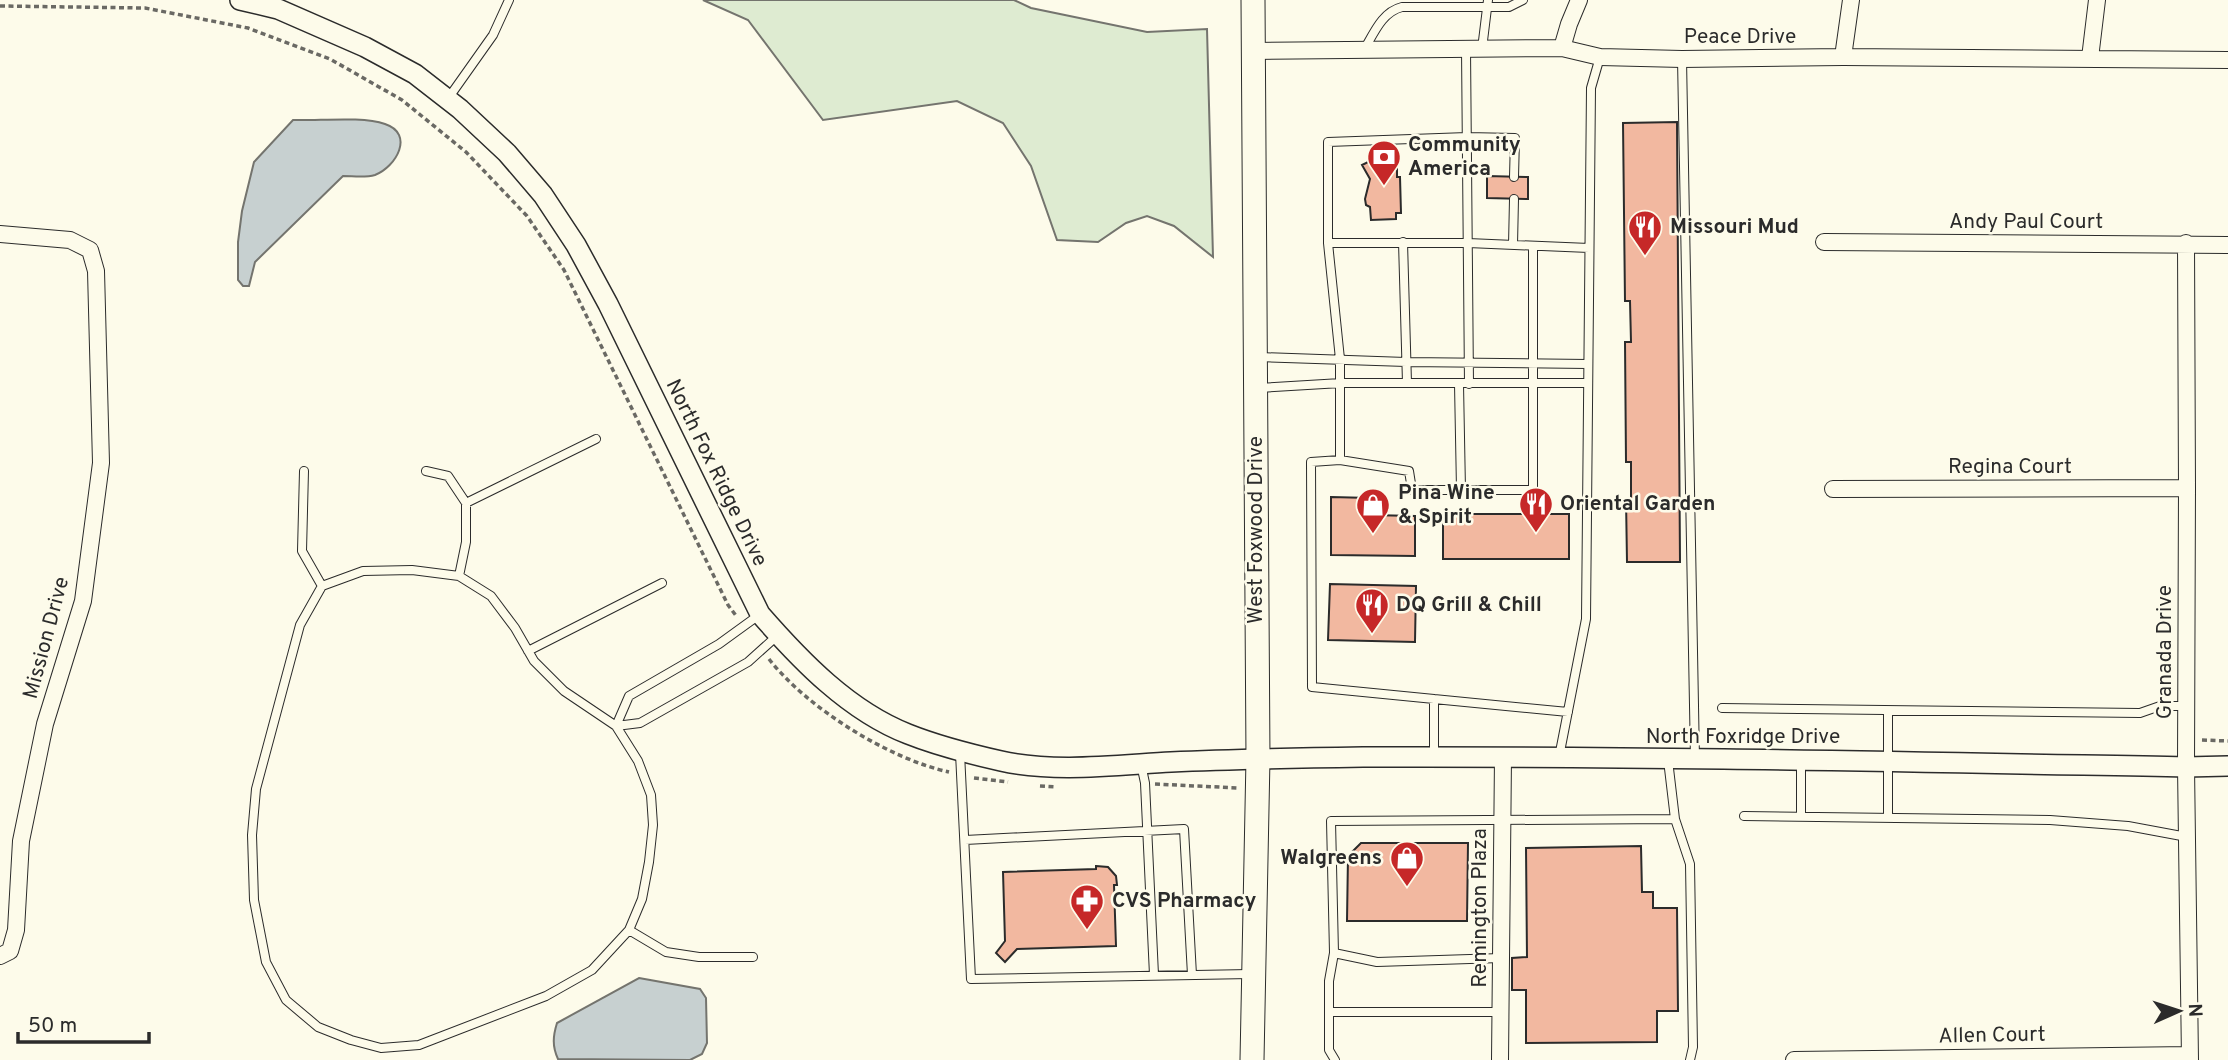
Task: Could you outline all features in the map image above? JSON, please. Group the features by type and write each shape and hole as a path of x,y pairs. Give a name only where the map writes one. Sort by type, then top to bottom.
{"main road":[{"name":"West Foxwood Drive","path":"1252,1060 1258,758 1253,0"}],"street":[{"name":"North Fox Ridge Drive","path":"240,0 278,9 365,47 415,74 507,153 534,184 576,245 608,304 760,614 778,635 841,695 908,734 1004,762 1048,767 1258,758"},
{"path":"1562,48 1580,0"},
{"path":"1843,57 1850,0"},
{"path":"2090,58 2097,0"},
{"name":"Peace Drive","path":"1254,51 1562,48 1600,57 1682,59 1843,57 2228,60"},
{"name":"Mission Drive","path":"0,234 70,240 90,250 96,271 101,463 83,601 45,724 21,841 16,930 5,954"},
{"name":"Andy Paul Court","path":"1824,242 2228,245"},
{"name":"Granada Drive","path":"2186,243 2186,767 2190,1057"},
{"name":"Regina Court","path":"1833,489 2187,488"},
{"name":"Remington Plaza","path":"1500,1060 1503,757"},
{"name":"North Foxridge Drive","path":"1258,758 1559,757 2228,766"},
{"name":"Allen Court","path":"1794,1060 2190,1057"}],"lane":[{"path":"447,100 493,35 509,0"},
{"path":"1364,50 1387,13 1394,9 1487,4 1509,7 1523,0"},
{"path":"1469,383 1467,138 1474,49 1487,4"},
{"path":"1559,757 1586,619 1591,88 1600,57"},
{"path":"1682,59 1695,759"},
{"path":"1340,460 1339,359 1328,243 1328,142 1515,138 1514,177"},
{"path":"1513,245 1514,199"},
{"path":"1403,242 1407,383"},
{"path":"1328,243 1468,243 1589,248"},
{"path":"1533,246 1533,490 1412,490 1409,471 1340,460 1311,462 1312,687 1568,712"},
{"path":"1255,357 1532,365 1588,364"},
{"path":"1255,388 1340,383 1588,383"},
{"path":"1459,384 1461,490"},
{"path":"466,503 596,439"},
{"path":"304,471 302,551 321,586"},
{"path":"426,471 448,477 466,503 466,542 459,576"},
{"path":"412,570 459,576 491,596 515,628 534,661 564,691 616,726 638,761 651,795 653,825 649,862 642,899 629,930 592,970 546,996 419,1045 381,1048 351,1041 318,1027 286,1000 265,962 254,900 253,823 257,789 300,625 321,586 363,572 412,570"},
{"path":"528,651 662,583"},
{"path":"616,726 629,696 744,627 760,614"},
{"path":"616,726 640,723 748,662 778,635"},
{"path":"1434,699 1434,757"},
{"path":"1722,708 2140,713 2160,706 2186,706"},
{"path":"1888,711 1888,818"},
{"path":"960,750 971,979 1253,974"},
{"path":"1801,759 1801,817"},
{"path":"1668,760 1675,819 1690,864 1693,1047 1690,1060"},
{"path":"1141,764 1145,783 1154,975"},
{"path":"1744,816 2072,822 2128,826 2187,838"},
{"path":"1335,1060 1329,1050 1329,981 1334,953 1331,821 1675,819"},
{"path":"965,840 1184,829 1192,975"},
{"path":"629,930 666,952 699,957 753,957"},
{"path":"1334,953 1377,962 1501,958"},
{"path":"1329,1012 1501,1012"}],"path":[{"path":"0,6 145,8 248,28 330,59 402,100 466,152 527,216 564,270 722,592 744,627"},
{"path":"761,650 778,670 826,712 875,744 941,770 1021,784"},
{"path":"2186,740 2228,741"},
{"path":"1145,783 1226,788 1257,787"},
{"path":"1035,786 1061,787"}],"green space":[{"path":"703,0 1014,0 1031,8 1147,32 1207,29 1213,257 1174,226 1147,216 1126,223 1098,242 1057,240 1031,166 1003,123 957,101 823,120 748,20"}],"shaded area":[{"path":"353,119 376,122 394,129 401,142 395,158 383,171 363,177 343,176 255,262 249,286 243,286 238,280 238,242 242,211 254,162 293,120"},
{"path":"639,978 700,989 706,998 707,1043 702,1054 690,1060 558,1059 554,1041 557,1023"}],"building":[{"path":"1677,122 1680,562 1627,562 1626,499 1631,499 1631,462 1626,462 1625,342 1631,342 1630,301 1625,301 1623,123"},
{"name":"Community America","path":"1372,160 1375,167 1397,166 1401,213 1396,213 1396,219 1371,220 1370,207 1366,205 1365,199 1370,179 1362,165"},
{"path":"1487,176 1528,177 1528,199 1487,198"},
{"name":"Pina Wine & Spirit","path":"1331,497 1370,498 1370,515 1415,516 1415,556 1331,555"},
{"path":"1443,514 1569,514 1569,559 1443,559"},
{"path":"1330,584 1416,586 1415,642 1328,640"},
{"name":"Walgreens","path":"1361,843 1468,843 1467,921 1347,921 1348,856"},
{"path":"1641,846 1642,892 1653,892 1653,908 1677,908 1678,1011 1657,1011 1657,1042 1526,1043 1526,990 1512,990 1512,958 1527,957 1526,848"},
{"name":"CVS Pharmacy","path":"1096,866 1108,867 1116,876 1116,946 1017,949 1005,962 996,953 1005,941 1003,872 1096,869"}],"place":[{"name":"Community America","path":"1384,187"},
{"name":"Missouri Mud","path":"1645,257"},
{"name":"Oriental Garden","path":"1536,534"},
{"name":"Pina Wine & Spirit","path":"1373,535"},
{"name":"DQ Grill & Chill","path":"1372,635"},
{"name":"Walgreens","path":"1407,888"},
{"name":"CVS Pharmacy","path":"1087,931"}]}
